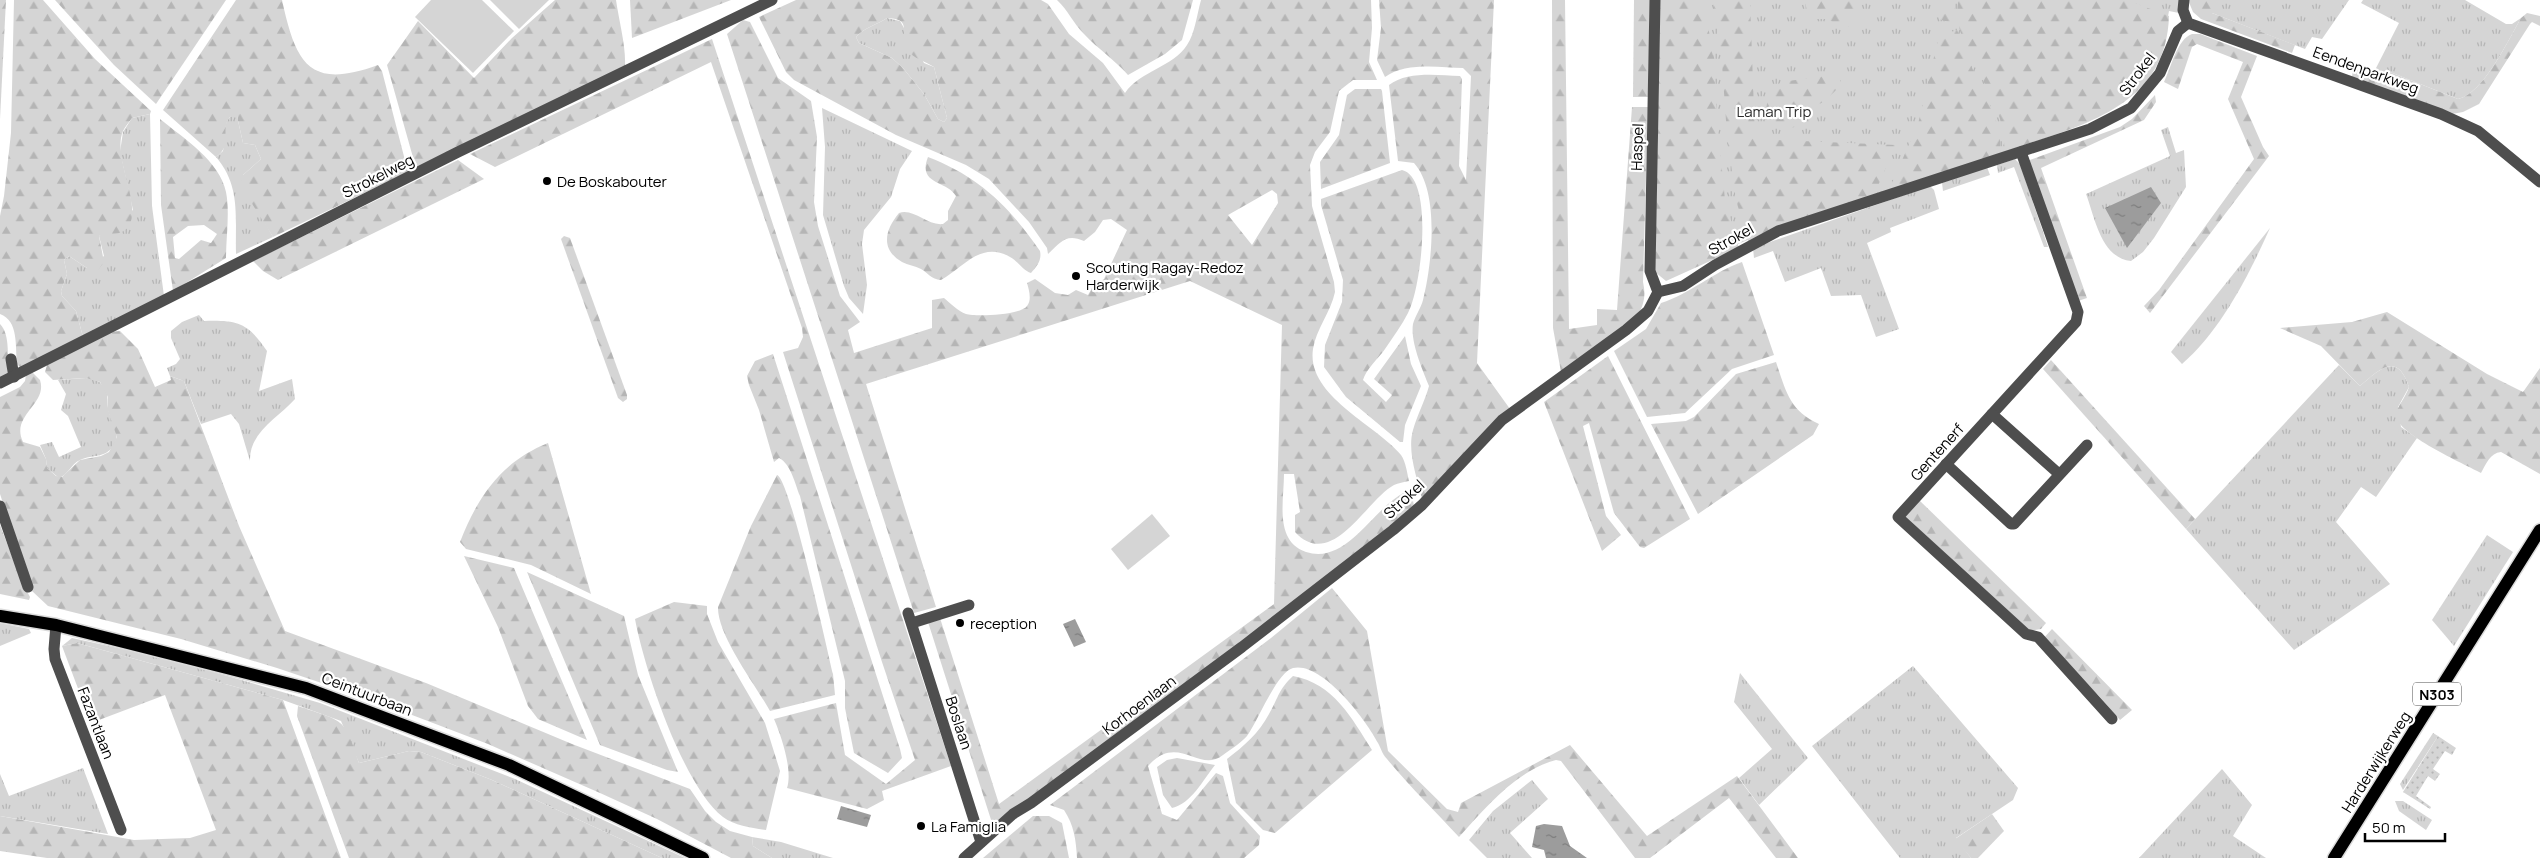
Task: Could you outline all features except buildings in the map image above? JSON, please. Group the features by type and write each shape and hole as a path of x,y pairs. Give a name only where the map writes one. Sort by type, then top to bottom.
{"main road":[{"name":"Harderwijkerweg","path":"2334,858 2540,530"},
{"name":"Harderwijkerweg","path":"2344,858 2540,543"},
{"name":"Ceintuurbaan","path":"0,616 56,625 306,688 509,765 704,858"}],"street":[{"name":"Strokelweg","path":"0,383 458,152 772,0"},
{"name":"Haspel","path":"1655,0 1650,271 1658,292"},
{"path":"2184,0 2183,10 2188,22"},
{"name":"Strokel","path":"1334,576 1422,504 1502,420 1626,330 1648,310 1658,292 1683,286 1715,265 1778,231 2090,129 2131,108 2160,73 2178,31 2188,22"},
{"name":"Eendenparkweg","path":"2188,22 2448,117 2478,131 2540,182"},
{"name":"Gentenerf","path":"2021,152 2078,312 2076,322 1898,517 2026,634 2038,637 2112,719"},
{"path":"12,359 14,377"},
{"path":"1992,414 2059,474"},
{"path":"1946,464 2011,524 2014,524 2087,445"},
{"path":"0,506 28,587"},
{"name":"Korhoenlaan","path":"964,858 1013,814 1132,728 1334,576"},
{"name":"Boslaan","path":"969,605 910,618 981,842"},
{"name":"Fazantlaan","path":"56,625 54,649 56,659 121,830"}],"green space":[{"path":"0,0 6,0 0,119"},
{"path":"14,0 43,0 95,59 151,111 150,114 132,118 123,131 121,142 121,155 131,198 131,222 122,232 99,236 104,262 98,270 87,268 69,256 64,260 67,274 61,291 62,296 76,311 83,337 21,368 17,364 13,328 6,317 0,314 0,216 11,133"},
{"path":"55,0 226,0 156,104 114,65"},
{"path":"236,0 282,0 293,41 300,55 309,66 321,72 336,74 355,72 378,65 382,71 408,172 273,237 241,186 243,175 261,159 255,145 243,143 237,116 230,117 227,122 224,147 216,157 163,110"},
{"path":"431,0 482,0 514,31 473,73 415,17"},
{"path":"490,0 549,0 519,29"},
{"path":"555,0 616,0 625,66 416,168 387,65 418,21 474,78 512,38"},
{"path":"630,0 731,0 632,38"},
{"path":"796,0 1041,0 1048,4 1069,34 1103,63 1125,93 1139,79 1174,59 1187,45 1196,23 1201,0 1371,0 1372,28 1369,62 1377,80 1353,80 1339,91 1330,132 1315,152 1310,165 1312,206 1334,282 1335,292 1313,349 1314,366 1320,381 1331,395 1401,455 1409,481 1394,485 1348,529 1322,544 1309,542 1295,532 1295,515 1300,512 1294,474 1284,474 1283,519 1289,539 1296,547 1306,552 1322,554 1336,550 1349,541 1398,496 1411,490 1414,506 1292,606 993,826 928,622 940,618 999,804 1274,604 1282,325 1190,281 866,384 936,607 914,613 727,34 743,20 750,22 778,78 811,101 817,137 814,202 818,226 840,296 860,322 848,330 854,353 932,328 932,300 944,298 957,309 971,315 1008,313 1023,309 1029,304 1030,298 1027,283 1035,279 1055,293 1068,295 1076,290 1088,295 1093,286 1104,279 1127,230 1111,219 1103,220 1095,232 1084,241 1068,238 1048,254 1047,248 1029,222 989,179 966,165 896,135 794,80 786,72 759,17","holes":["887,18 901,21 907,49 916,58 934,67 947,118 944,122 938,119 924,94 903,68 892,58 859,43 856,37 859,34","1272,190 1277,194 1278,203 1252,245 1228,215"]},
{"path":"1057,0 1193,0 1182,40 1165,54 1128,75 1084,34"},
{"path":"1379,0 1494,0 1477,363 1510,409 1422,499 1413,464 1411,438 1429,386 1413,339 1413,324 1423,300 1429,267 1432,229 1431,210 1428,192 1422,176 1414,163 1398,161 1389,85 1413,76 1460,76 1462,79 1459,166 1466,180 1471,76 1463,68 1422,66 1402,69 1385,77 1377,60 1381,28"},
{"path":"1552,0 1565,0 1569,329 1597,325 1597,309 1617,310 1632,107 1648,107 1644,299 1642,307 1638,316 1561,372 1553,328"},
{"path":"1634,0 1650,0 1648,97 1633,97"},
{"path":"1660,0 1704,0 1714,63 1725,200 1739,248 1666,281 1655,272"},
{"name":"Laman Trip","path":"1662,0 2179,0 2179,13 2169,11 2164,37 2151,70 2002,153 1775,228 1736,245"},
{"path":"1713,0 1750,0 1755,139 1896,145 1873,197 1749,244 1736,200 1727,135 1722,64"},
{"path":"1850,0 1857,8 1858,22 1843,29 1828,19 1813,19 1807,11 1805,1"},
{"path":"1936,0 1954,0 1954,23 1941,20 1937,15"},
{"path":"1958,0 2127,0 2169,16 2164,48 2152,73 2135,93 2113,110 2087,122 2004,152 2004,135 2000,118 1970,55 1958,23"},
{"path":"2188,0 2212,0 2212,13 2295,45 2292,53 2201,19 2193,12"},
{"path":"2212,0 2349,0 2322,39 2312,37 2305,49 2212,13"},
{"path":"2363,0 2465,0 2506,24 2512,24 2521,18 2486,77 2467,95 2458,99 2390,72 2374,72 2399,23 2361,3"},
{"path":"2527,13 2540,16 2540,26 2532,22 2530,24 2479,104 2463,112 2452,114 2352,77 2353,68 2372,75 2374,72 2390,72 2458,99 2467,95 2486,77 2521,18"},
{"path":"887,18 900,21 924,63 934,67 947,118 944,122 938,119 924,94 903,68 892,58 859,43 856,37 859,34"},
{"path":"1957,30 1973,71 1994,114 1999,133 2000,153 1888,192 1918,124 1939,36"},
{"path":"2192,34 2200,34 2257,56 2241,97 2263,147 2269,156 2150,313 2144,306 2159,290 2254,159 2228,99 2243,62 2197,44 2192,47 2178,89 2164,82 2178,48"},
{"path":"712,39 951,766 882,791 884,800 867,809 787,788 787,762 783,743 774,719 836,703 845,755 886,784 915,760 783,352 798,348 803,337 802,328 711,62 495,167 470,154"},
{"path":"1825,76 1840,78 1840,86 1825,101 1806,111 1808,126 1798,125 1792,128 1768,120 1766,110 1768,100 1781,82"},
{"path":"1355,89 1381,89 1382,91 1390,163 1321,189 1320,162 1339,135 1347,95"},
{"path":"2155,95 2156,102 2144,120 2041,168 2087,298 2078,301 2027,161 2120,127 2132,119"},
{"path":"822,108 912,151 900,169 891,197 864,230 862,244 867,285 863,314 849,298 844,286 823,215 825,147"},
{"path":"150,114 152,206 164,296 83,337 76,311 62,296 61,291 67,274 64,260 69,256 87,268 104,256 99,236 133,210 120,152 123,132 132,118"},
{"path":"234,115 237,116 243,143 255,145 261,159 243,175 260,214 273,237 236,254 236,215 233,191 230,179 216,157 223,151 227,121"},
{"path":"160,119 209,160 222,181 227,200 226,258 173,291 161,205","holes":["204,225 217,234 211,243 201,240 179,259 175,258 173,237 188,226"]},
{"path":"2168,127 2176,153 2184,150 2186,187 2143,252 2131,261 2121,258 2106,245 2096,225 2086,194 2170,156 2161,130"},
{"path":"928,157 978,183 1017,220 1040,251 1040,260 1031,273 1010,257 990,252 973,258 941,280 895,257 890,251 887,239 890,226 899,213 910,213 937,224 943,224 948,220 948,211 956,196 952,191 934,181 926,173"},
{"path":"2015,159 2020,164 2048,247 2044,247 2014,167 1998,173 1997,165"},
{"path":"458,160 484,179 278,280 263,271 253,261"},
{"path":"1987,167 1990,175 1943,191 1942,183"},
{"path":"1402,170 1412,177 1419,192 1422,213 1421,260 1417,282 1413,301 1406,318 1363,380 1386,402 1392,395 1374,379 1405,336 1411,364 1421,386 1405,425 1403,442 1400,442 1346,397 1324,367 1325,345 1342,302 1343,280 1321,205 1321,199"},
{"path":"1930,186 1934,190 1939,209 1890,228 1891,232 1867,243 1899,329 1876,337 1861,295 1831,296 1821,268 1785,282 1773,251 1754,258 1753,248"},
{"path":"2270,228 2233,301 2209,335 2182,364 2171,352"},
{"path":"564,236 570,238 627,395 627,399 623,402 618,398 561,239"},
{"path":"1742,262 1774,355 1732,369 1685,413 1647,417 1614,351 1646,329 1661,303"},
{"path":"2387,312 2487,374 2523,392 2540,368 2540,474 2501,452 2491,457 2481,473 2432,448 2407,431 2399,423 2396,415 2409,387 2399,369 2393,366 2380,370 2360,386 2321,346 2280,328 2352,322"},
{"path":"199,315 204,321 226,321 241,325 254,334 267,351 259,391 292,379 295,399 259,434 251,451 250,461 239,424 231,414 201,424 184,381 170,376 167,368 176,364 180,359 171,338 171,331 182,322"},
{"path":"0,324 6,334 8,375 0,379"},
{"path":"120,331 138,349 155,387 171,380 170,376 184,381 239,526 285,631 426,683 572,744 690,789 705,811 716,822 730,831 752,837 753,846 772,858 731,858 657,819 600,793 488,744 378,702 277,668 181,639 48,606 32,591 0,494 0,397 20,387 25,381 26,375 32,372 40,380 39,396 21,424 20,433 23,442 40,447 46,459 47,468 56,476 62,477 80,460 101,456 109,452 117,437 108,411 108,397 100,382 86,378 53,380 45,372 47,365 109,332"},
{"path":"773,354 900,749 902,758 888,773 854,753 845,708 845,681 800,496 787,465 779,458 774,462 759,410 749,385 747,376 755,361"},
{"path":"1608,356 1690,519 1644,548 1640,547 1614,513 1589,423 1583,426 1606,516 1621,535 1602,551 1544,402"},
{"path":"2051,360 2195,519 2186,529 2043,369"},
{"path":"1776,362 1790,399 1809,419 1819,424 1813,435 1698,514 1651,424 1686,421 1694,417 1736,374"},
{"path":"2339,365 2360,386 2380,370 2393,366 2399,369 2409,387 2398,407 2401,427 2417,438 2376,497 2361,487 2336,522 2390,584 2294,650 2186,529"},
{"path":"86,378 98,381 105,389 109,413 116,431 116,440 107,452 80,460 59,478 47,468 46,459 40,445 52,442 59,457 81,447 68,416 61,410 66,394 58,380"},
{"path":"548,443 591,594 531,565 466,549 460,542 483,495 493,482 517,460"},
{"path":"777,475 783,484 799,533 833,674 835,695 770,711 730,646 719,618 718,607 751,526"},
{"path":"1919,500 2046,623 2041,629 2028,631 1904,515"},
{"path":"1152,514 1170,536 1128,570 1111,549"},
{"path":"0,525 21,580 30,597 29,600 0,594"},
{"path":"2487,535 2513,552 2454,646 2432,620"},
{"path":"464,556 514,568 587,740 538,719 528,706 498,627"},
{"path":"527,572 624,616 638,675 678,772 667,770 600,745"},
{"path":"1332,588 1367,631 1388,751 1447,809 1458,812 1461,803 1570,745 1647,836 1737,776 1798,858 1776,858 1729,798 1650,858 1635,858 1561,761 1556,760 1528,772 1515,781 1459,837 1385,757 1364,721 1342,695 1317,674 1305,668 1293,668 1287,671 1274,687 1247,736 1223,755 1214,760 1205,760 1179,753 1169,753 1159,757 1148,766 1162,814 1177,820 1216,773 1223,776 1230,803 1260,836 1259,845 1244,858 1077,858 1074,833 1070,821 1064,810 1050,805 1271,638"},
{"path":"674,602 707,606 707,614 718,642 765,723 780,771 766,830 733,823 723,817 708,802 680,754 667,725 647,666 635,619"},
{"path":"0,623 29,629 31,633 0,646"},
{"path":"2052,629 2132,710 2120,720 2099,696 2042,640"},
{"path":"72,638 169,659 320,703 515,779 685,858 662,858 492,780 421,752 409,751 359,763 341,721 283,700 77,643 62,646"},
{"path":"77,643 283,700 341,858 47,858 0,851 0,816 134,840 190,838 216,830 165,695 91,723 62,646"},
{"path":"1913,666 2018,788 2013,800 1956,838 1971,858 1900,858 1812,746"},
{"path":"1740,673 1808,758 1759,805 1739,778 1772,749 1734,702"},
{"path":"1293,676 1320,686 1330,694 1349,714 1372,750 1275,833 1263,830 1236,803 1227,759 1261,727 1281,690"},
{"path":"298,706 325,715 340,723 350,737 359,763 409,751 421,752 492,780 662,858 349,858 297,716"},
{"path":"2433,733 2438,736 2403,790 2400,784"},
{"path":"2438,736 2456,748 2452,755 2445,751 2433,769 2440,774 2435,781 2428,776 2416,796 2431,807 2430,809 2403,792"},
{"path":"1177,758 1215,765 1191,797 1179,806 1172,808 1163,795 1157,767 1167,760"},
{"path":"83,768 108,834 0,816 0,774 9,796"},
{"path":"2222,769 2252,805 2233,836 2266,858 2139,858"},
{"path":"1532,780 1548,799 1510,833 1532,858 1487,858 1469,840 1493,811"},
{"path":"2395,801 2403,801 2432,820 2426,830 2399,811"},
{"path":"1992,814 2004,831 1978,858 1971,858 1955,839"},
{"path":"1033,816 1049,816 1062,823 1069,858 983,858"},
{"path":"752,837 781,842 833,858 772,858 753,846"}],"water":[{"path":"2151,187 2161,203 2127,248 2105,208"},
{"path":"1075,619 1086,642 1074,647 1063,624"},
{"path":"841,806 871,815 867,827 837,819"},
{"path":"1544,824 1562,826 1570,846 1587,858 1546,858 1544,850 1532,847 1536,826"}],"place":[{"name":"De Boskabouter","path":"547,181"},
{"name":"Scouting Ragay-Redoz Harderwijk","path":"1076,276"},
{"name":"reception","path":"960,623"},
{"name":"La Famiglia","path":"921,826"}]}
